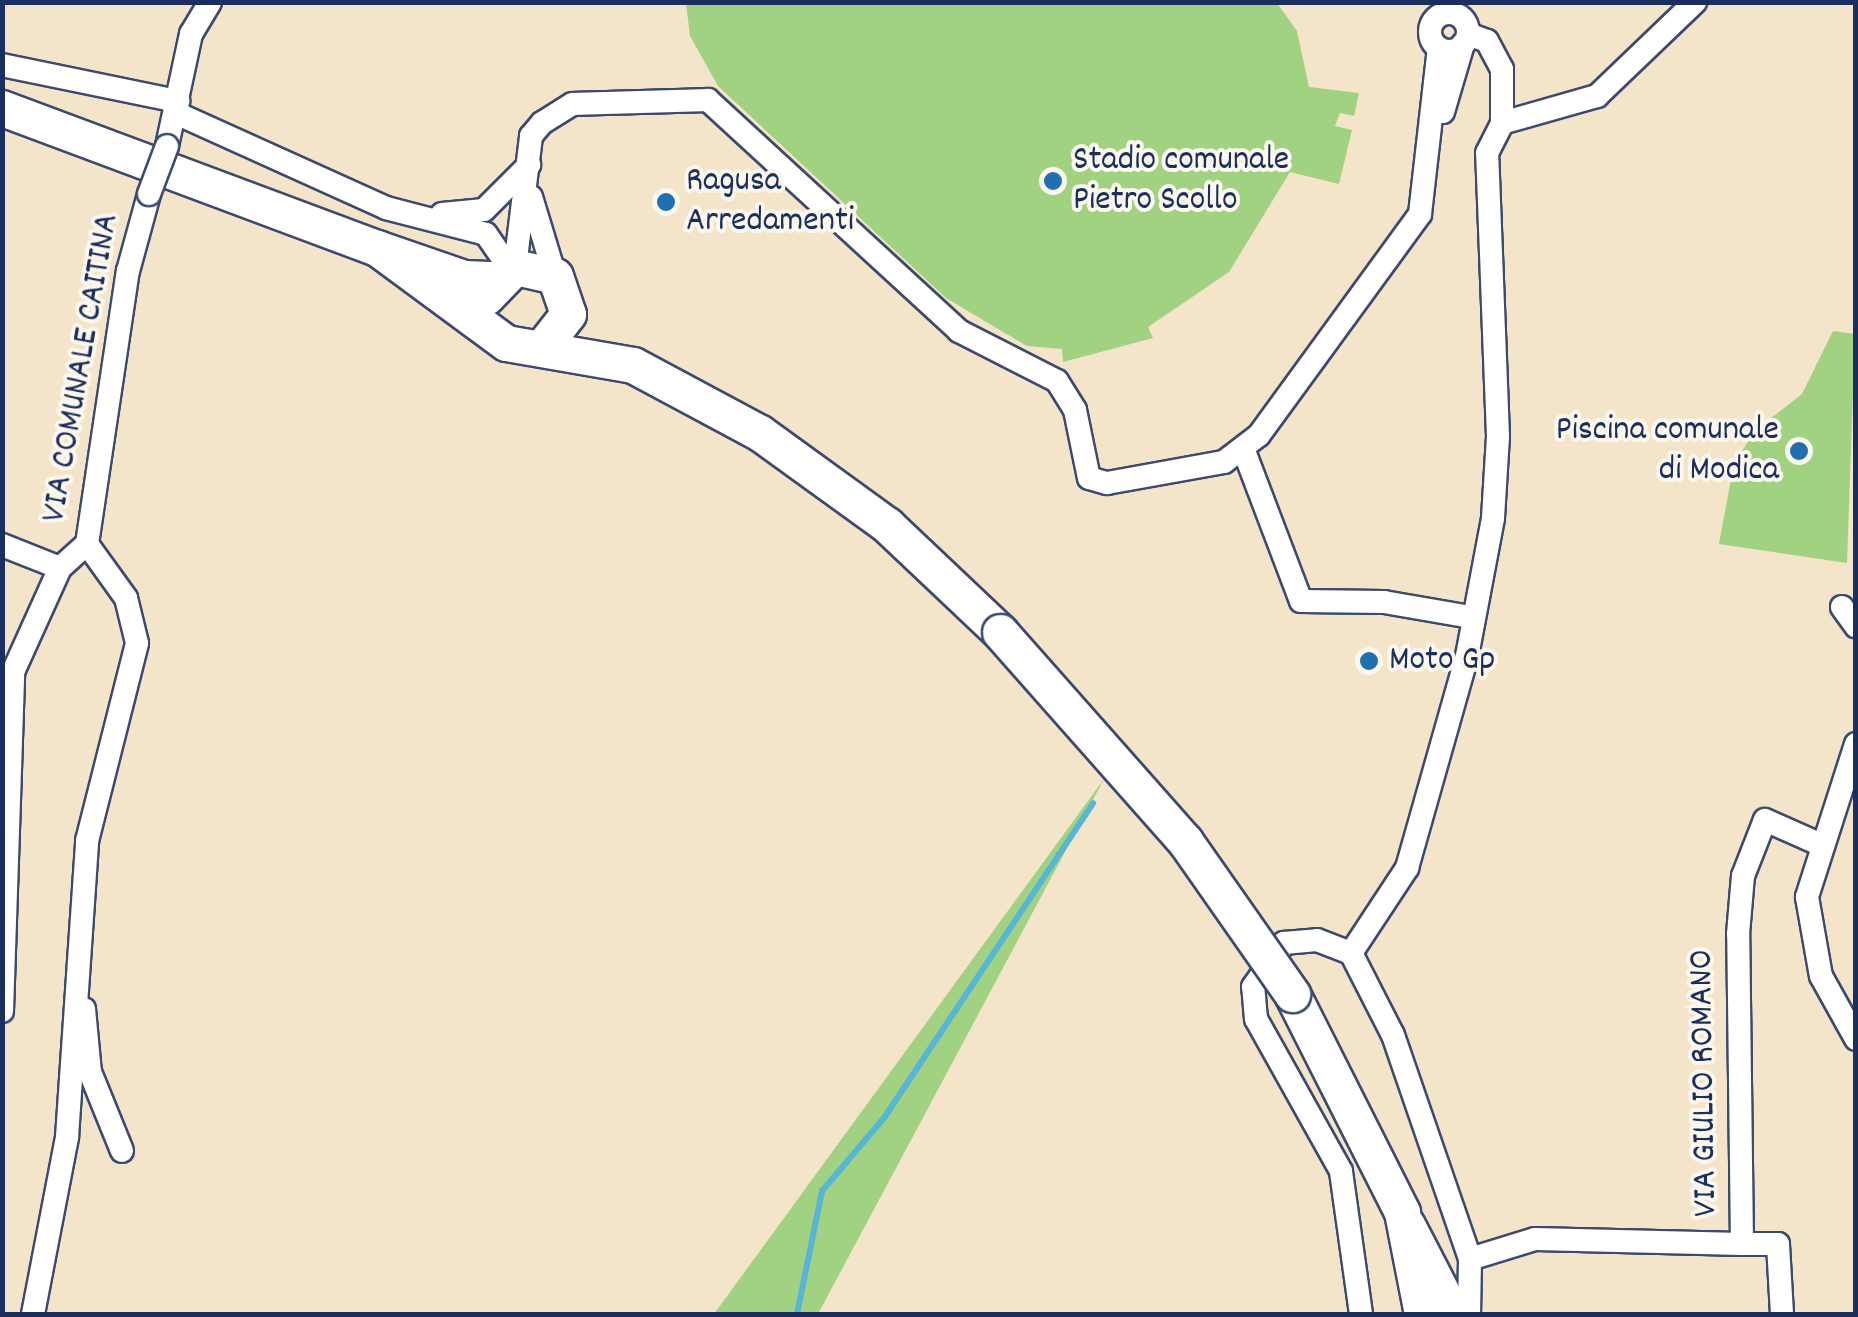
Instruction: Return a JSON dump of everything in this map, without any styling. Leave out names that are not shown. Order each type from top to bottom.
[{"type":"main road","points":[[2,108],[464,278],[507,271],[562,288],[633,365],[829,480],[1000,632],[1185,841],[1292,994],[1455,1314]]},
{"type":"main road","points":[[376,248],[518,348],[544,345],[633,365]]},
{"type":"main road","points":[[495,335],[485,300],[507,271]]},
{"type":"main road","points":[[544,345],[564,327],[562,288]]},
{"type":"main road","points":[[1402,1212],[1422,1314]]},
{"type":"street","points":[[177,107],[190,34],[210,2]]},
{"type":"street","points":[[1433,133],[1478,2]]},
{"type":"street","points":[[1502,123],[1598,96],[1695,2]]},
{"type":"street","points":[[507,271],[528,172],[531,136],[573,104],[708,100],[960,331],[1057,380],[1075,410],[1089,478],[1107,482],[1244,451],[1420,214],[1433,133],[1439,48],[1430,29],[1447,8],[1466,35],[1486,41],[1502,69],[1502,123],[1484,188],[1497,452],[1471,618],[1407,868],[1351,953]]},
{"type":"street","points":[[1439,48],[1466,35]]},
{"type":"street","points":[[2,65],[177,107],[263,160],[400,212],[486,234],[507,271]]},
{"type":"street","name":"VIA COMUNALE CAITINA","points":[[2,1011],[14,672],[60,568],[86,544],[128,271],[177,107]]},
{"type":"street","points":[[400,212],[484,210],[528,172]]},
{"type":"street","points":[[528,172],[562,288]]},
{"type":"street","points":[[1244,451],[1301,601],[1471,618]]},
{"type":"street","points":[[33,1314],[67,1137],[74,988],[87,842],[138,643],[126,598],[86,544]]},
{"type":"street","points":[[2,545],[60,568]]},
{"type":"street","points":[[1856,744],[1846,795],[1817,843],[1807,897],[1812,938],[1856,1039]]},
{"type":"street","name":"VIA GIULIO ROMANO","points":[[1782,1314],[1778,1244],[1742,1244],[1733,1002],[1743,876],[1772,816],[1817,843]]},
{"type":"street","points":[[1361,1314],[1341,1172],[1256,1019],[1253,987],[1284,942],[1317,940],[1351,953],[1393,1035],[1470,1260],[1469,1314]]},
{"type":"street","points":[[74,988],[90,1072],[122,1151]]},
{"type":"street","points":[[1470,1260],[1535,1238],[1742,1244]]},
{"type":"green space","name":"Stadio comunale Pietro Scollo","points":[[686,3],[1277,3],[1297,31],[1309,87],[1359,93],[1354,116],[1340,113],[1335,126],[1352,130],[1339,184],[1290,172],[1229,272],[1148,327],[1153,338],[1063,362],[1062,349],[1027,346],[946,298],[718,86],[690,36]]},
{"type":"green space","name":"Piscina comunale di Modica","points":[[1833,331],[1855,334],[1847,563],[1719,544],[1734,463],[1756,430],[1802,394]]},
{"type":"green space","points":[[1104,779],[818,1314],[714,1314]]},
{"type":"waterway","points":[[797,1314],[822,1191],[884,1118],[1093,803]]},
{"type":"place","name":"Stadio comunale Pietro Scollo","points":[[1053,181]]},
{"type":"place","name":"Ragusa Arredamenti","points":[[666,202]]},
{"type":"place","name":"Piscina comunale di Modica","points":[[1799,451]]},
{"type":"place","name":"Moto Gp","points":[[1369,661]]}]
